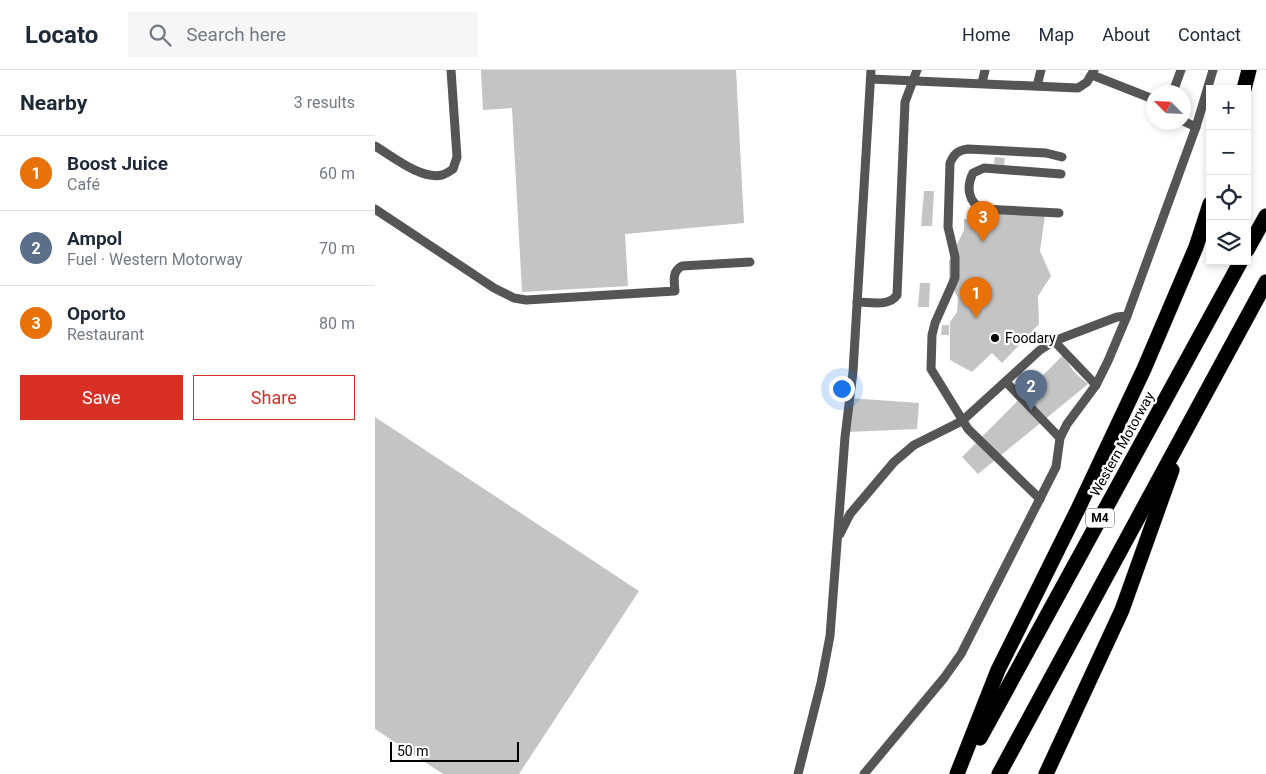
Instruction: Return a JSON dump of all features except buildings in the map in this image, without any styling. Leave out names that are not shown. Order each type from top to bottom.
[{"type":"highway","points":[[1245,85],[1249,70]]},
{"type":"highway","points":[[958,774],[998,670],[1078,509],[1144,369],[1196,247],[1206,216]]},
{"type":"highway","points":[[1251,243],[1266,216]]},
{"type":"highway","name":"Western Motorway","points":[[958,774],[1239,265]]},
{"type":"highway","name":"M4","points":[[999,774],[1266,282]]},
{"type":"highway","points":[[1046,774],[1122,610],[1189,424]]},
{"type":"lane","points":[[375,146],[409,167],[428,175],[443,175],[453,169],[457,157],[451,70]]},
{"type":"lane","points":[[857,302],[888,303],[894,300],[897,295],[905,102],[917,70]]},
{"type":"lane","points":[[982,84],[985,70]]},
{"type":"lane","points":[[1037,86],[1041,70]]},
{"type":"lane","points":[[1176,85],[1181,70]]},
{"type":"lane","points":[[864,774],[938,685],[961,654],[1056,467],[1060,438],[1067,424],[1096,385],[1127,316],[1196,127],[1213,70]]},
{"type":"lane","points":[[798,774],[821,683],[830,636],[857,302],[871,74],[912,80],[1077,88],[1087,82],[1093,72],[1146,96]]},
{"type":"lane","points":[[1191,125],[1196,127]]},
{"type":"lane","points":[[1039,499],[968,430],[934,375],[930,361],[935,323],[955,278],[955,257],[948,227],[952,160],[957,152],[968,149],[1046,153],[1062,157]]},
{"type":"lane","points":[[1059,213],[983,209],[977,207],[969,194],[971,176],[973,173],[984,168],[1061,174]]},
{"type":"lane","points":[[375,209],[495,288],[509,296],[526,300],[675,291],[674,275],[677,268],[682,266],[750,262]]},
{"type":"lane","points":[[838,538],[850,514],[894,462],[914,446],[962,421],[1040,350],[1054,340],[1117,317],[1127,316]]},
{"type":"lane","points":[[1054,340],[1096,385]]},
{"type":"lane","points":[[1007,382],[1060,438]]},
{"type":"place","name":"Oporto","points":[[983,242]]},
{"type":"place","name":"Boost Juice","points":[[976,318]]},
{"type":"place","name":"Foodary","points":[[995,338]]},
{"type":"place","name":"Ampol","points":[[1031,411]]}]
